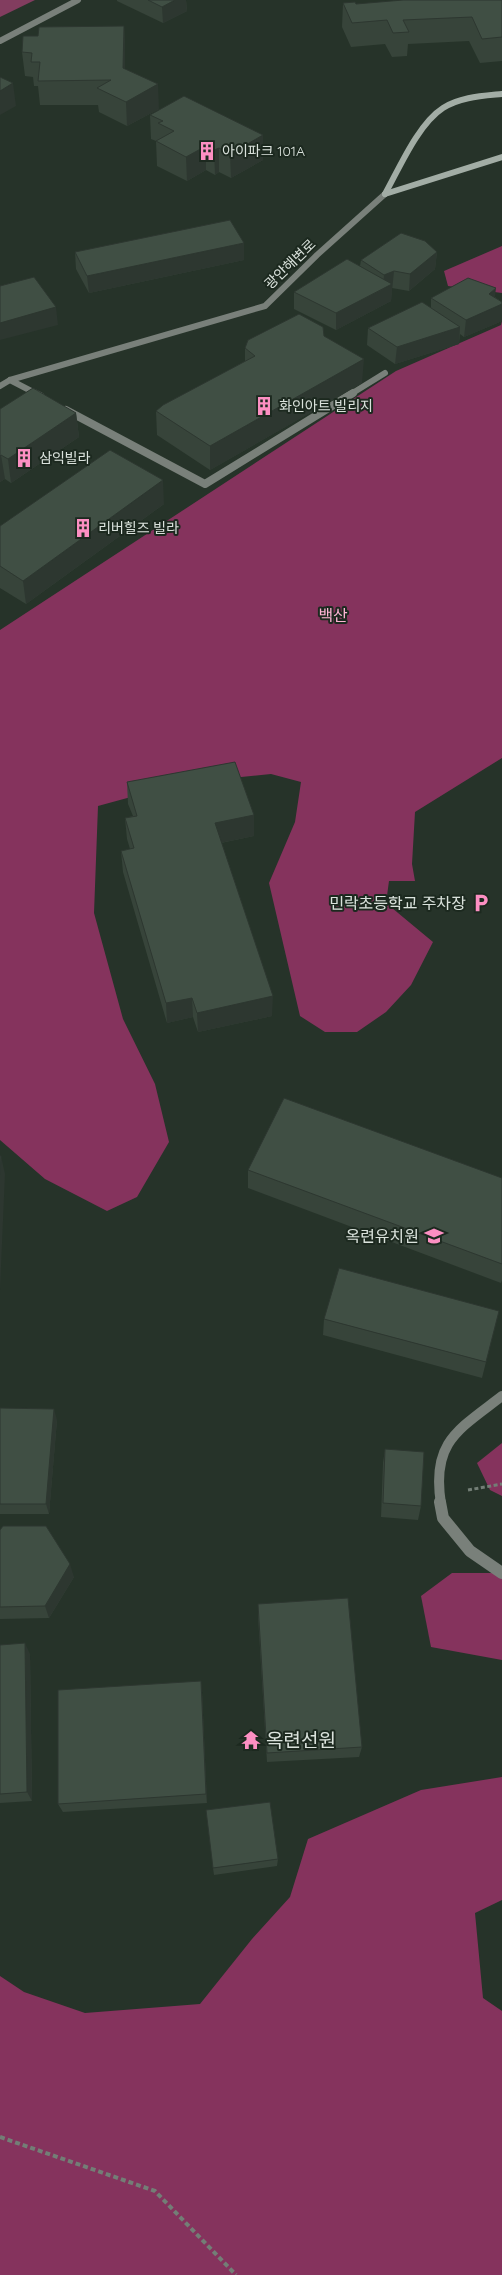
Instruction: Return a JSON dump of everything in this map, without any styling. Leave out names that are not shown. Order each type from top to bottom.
[{"type":"main road","name":"광안해변로","points":[[386,194],[425,127],[442,108],[458,102],[502,94]]},
{"type":"main road","points":[[386,194],[502,157]]},
{"type":"street","points":[[0,41],[78,0]]},
{"type":"street","name":"광안해변로","points":[[0,386],[10,380],[265,306],[316,255],[386,194]]},
{"type":"street","points":[[61,407],[206,484],[385,373]]},
{"type":"street","points":[[10,380],[44,398]]},
{"type":"street","points":[[502,1396],[455,1433],[440,1459],[437,1481],[443,1518],[470,1550],[502,1573]]},
{"type":"path","points":[[0,2137],[155,2191],[236,2275]]},
{"type":"shaded area","points":[[0,0],[35,0],[0,17]]},
{"type":"green space","points":[[502,246],[502,293],[448,286],[444,271]]},
{"type":"green space","name":"백산","points":[[502,321],[502,758],[415,812],[412,864],[415,881],[389,881],[386,903],[433,942],[411,985],[386,1012],[357,1032],[325,1032],[300,1016],[269,883],[295,822],[301,782],[271,774],[182,783],[98,806],[94,913],[123,1019],[155,1084],[169,1142],[137,1197],[107,1211],[45,1179],[0,1140],[0,630],[396,371],[501,325]]},
{"type":"green space","points":[[502,1443],[502,1496],[490,1490],[477,1463]]},
{"type":"green space","points":[[452,1573],[502,1573],[502,1660],[431,1647],[421,1596]]},
{"type":"green space","points":[[502,1777],[502,1900],[475,1913],[483,1998],[502,2011],[502,2275],[0,2275],[0,1976],[24,1992],[85,2013],[200,2004],[252,1939],[290,1897],[308,1839],[421,1790]]},
{"type":"building","points":[[148,0],[175,0],[162,7]]},
{"type":"building","points":[[403,0],[502,0],[502,37],[482,39],[472,17],[403,20],[409,32],[393,33],[387,20],[352,23],[343,3],[355,2],[356,4]]},
{"type":"building","points":[[124,26],[123,68],[158,84],[126,102],[97,88],[111,80],[38,81],[40,62],[31,62],[32,53],[22,52],[23,36],[38,36],[39,27]]},
{"type":"building","points":[[0,77],[13,83],[0,91]]},
{"type":"building","points":[[184,96],[263,135],[230,154],[219,148],[214,150],[206,146],[186,157],[156,141],[174,131],[158,123],[163,121],[150,115]]},
{"type":"building","points":[[230,220],[244,243],[87,276],[75,252]]},
{"type":"building","points":[[401,233],[425,241],[437,252],[410,274],[394,271],[384,275],[361,260]]},
{"type":"building","points":[[347,259],[392,284],[336,313],[294,292]]},
{"type":"building","points":[[34,277],[56,307],[0,323],[0,286]]},
{"type":"building","points":[[468,278],[496,288],[489,294],[502,302],[502,304],[466,320],[431,298]]},
{"type":"building","points":[[422,302],[460,327],[397,347],[368,328]]},
{"type":"building","points":[[299,314],[323,327],[324,336],[364,359],[210,446],[156,411],[163,405],[255,356],[245,348],[248,340]]},
{"type":"building","points":[[33,388],[76,413],[8,459],[0,456],[0,409]]},
{"type":"building","points":[[110,450],[163,480],[23,581],[0,566],[0,526]]},
{"type":"building","points":[[235,762],[254,815],[215,823],[273,996],[197,1013],[192,998],[166,1003],[121,851],[134,848],[125,818],[137,816],[127,782]]},
{"type":"building","points":[[284,1098],[502,1178],[502,1264],[248,1170]]},
{"type":"building","points":[[339,1268],[499,1311],[486,1362],[324,1319]]},
{"type":"building","points":[[0,1408],[54,1409],[46,1504],[0,1504]]},
{"type":"building","points":[[385,1449],[424,1452],[421,1506],[383,1503]]},
{"type":"building","points":[[3,1526],[46,1526],[70,1564],[45,1606],[0,1607],[0,1530]]},
{"type":"building","points":[[348,1598],[362,1747],[267,1753],[258,1604]]},
{"type":"building","points":[[25,1643],[27,1792],[0,1794],[0,1645]]},
{"type":"building","points":[[201,1681],[206,1794],[58,1804],[58,1690]]},
{"type":"building","points":[[270,1802],[278,1859],[213,1868],[206,1810]]},
{"type":"place","name":"아이파크 101A","points":[[207,151]]},
{"type":"place","name":"화인아트 빌리지","points":[[264,406]]},
{"type":"place","name":"삼익빌라","points":[[24,458]]},
{"type":"place","name":"리버힐즈 빌라","points":[[83,528]]},
{"type":"place","name":"민락초등학교 주차장","points":[[481,903]]},
{"type":"place","name":"옥련유치원","points":[[434,1236]]},
{"type":"place","name":"옥련선원","points":[[251,1740]]}]
